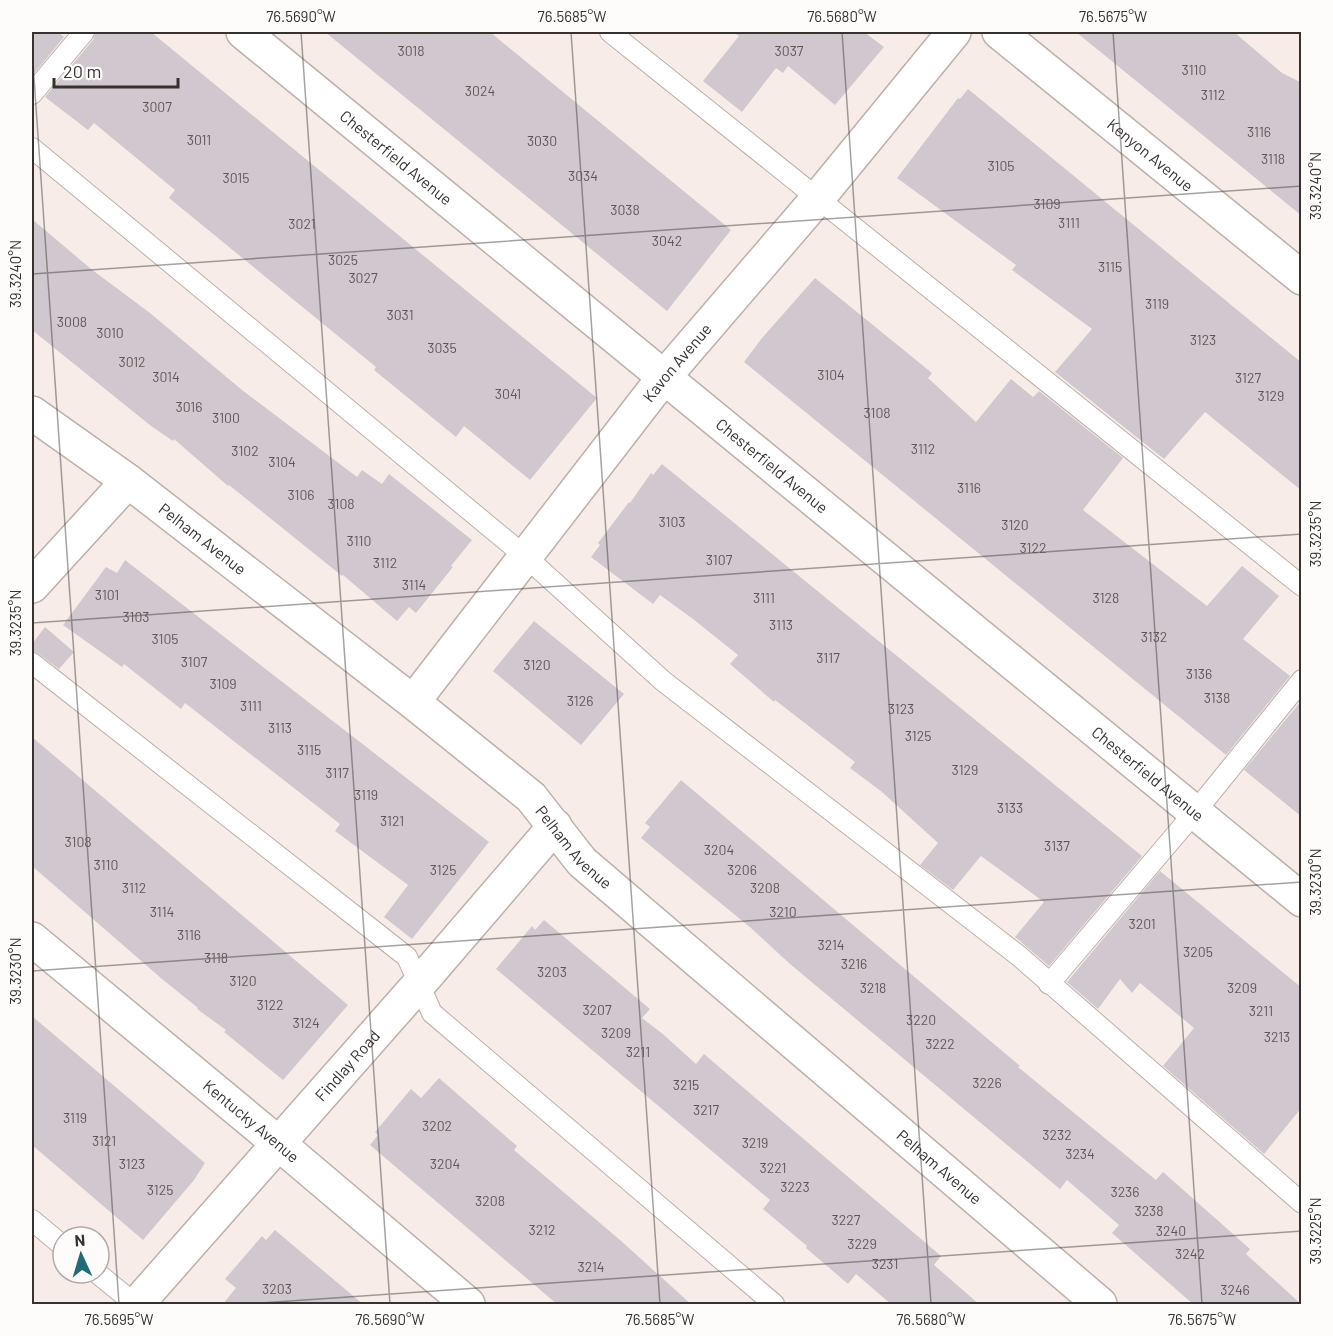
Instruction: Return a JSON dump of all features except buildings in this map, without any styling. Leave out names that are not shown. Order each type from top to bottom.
[{"type":"street","name":"Chesterfield Avenue","points":[[243,32],[1302,900]]},
{"type":"street","name":"Kavon Avenue","points":[[413,702],[664,377],[819,198],[954,32]]},
{"type":"street","name":"Kenyon Avenue","points":[[999,32],[1302,278]]},
{"type":"street","name":"Pelham Avenue","points":[[32,413],[128,481],[413,702],[531,797],[582,862],[1100,1305]]},
{"type":"street","points":[[32,586],[128,481]]},
{"type":"street","name":"Findlay Road","points":[[136,1305],[555,826]]},
{"type":"street","name":"Kentucky Avenue","points":[[32,939],[278,1143],[468,1305]]},
{"type":"lane","points":[[32,94],[84,32]]},
{"type":"lane","points":[[610,32],[1302,586]]},
{"type":"lane","points":[[32,148],[526,558],[663,681],[1019,956],[1302,1203]]},
{"type":"lane","points":[[32,663],[407,957],[432,1013],[774,1305]]},
{"type":"lane","points":[[1049,984],[1195,812],[1302,680]]},
{"type":"lane","points":[[32,1220],[51,1236]]},
{"type":"lane","points":[[111,1284],[136,1305]]}]
